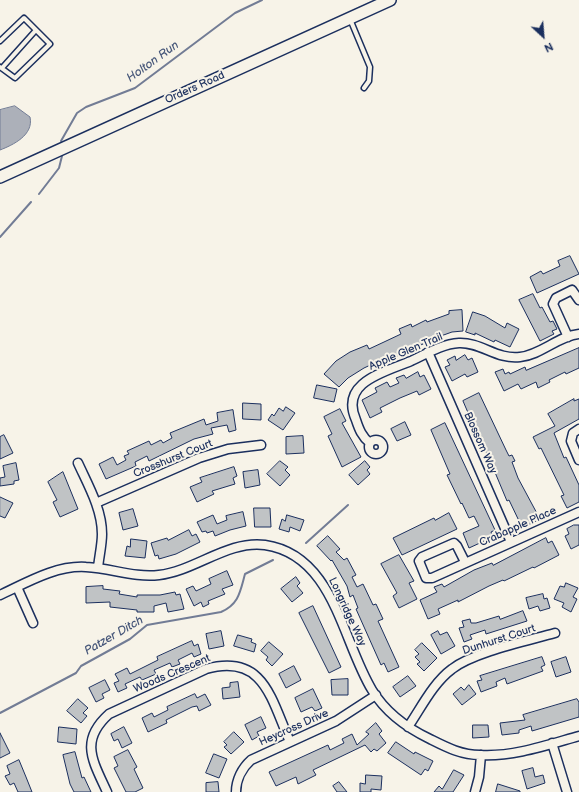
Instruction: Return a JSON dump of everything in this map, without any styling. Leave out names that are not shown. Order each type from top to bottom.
[{"type":"street","name":"Orders Road","points":[[0,177],[390,0]]},
{"type":"street","points":[[568,337],[554,304],[556,298],[572,290],[579,300]]},
{"type":"street","name":"Apple Glen Trail","points":[[370,443],[365,439],[354,416],[352,404],[356,391],[363,382],[447,345],[460,343],[474,345],[500,356],[522,357],[568,337],[579,334]]},
{"type":"street","name":"Blossom Way","points":[[428,353],[511,542]]},
{"type":"street","points":[[579,429],[573,433],[571,441],[579,460]]},
{"type":"street","name":"Crosshurst Court","points":[[96,503],[200,458],[228,449],[261,445]]},
{"type":"street","points":[[78,463],[96,503],[102,534],[98,568]]},
{"type":"street","name":"Crabapple Place","points":[[465,562],[454,543],[422,557],[419,561],[426,578],[432,578],[579,512]]},
{"type":"street","name":"Longridge Way","points":[[0,595],[60,570],[84,566],[134,575],[157,576],[187,569],[226,551],[245,545],[265,545],[285,550],[302,559],[320,578],[376,695],[390,713],[408,727],[456,752],[481,756],[523,751],[579,736]]},
{"type":"street","points":[[17,587],[33,623]]},
{"type":"street","name":"Dunhurst Court","points":[[408,727],[436,685],[452,668],[473,658],[555,633]]},
{"type":"street","name":"Woods Crescent","points":[[107,792],[91,754],[92,736],[102,720],[109,714],[206,669],[229,664],[241,666],[260,680],[267,689],[290,742]]},
{"type":"street","name":"Heycross Drive","points":[[236,792],[238,778],[246,765],[259,756],[336,721],[376,695]]},
{"type":"street","points":[[552,743],[567,792]]},
{"type":"street","points":[[475,792],[479,777],[481,756]]},
{"type":"lane","points":[[0,41],[24,18],[36,30],[50,44],[15,78],[1,67],[36,30]]},
{"type":"lane","points":[[349,18],[370,67],[369,81],[364,88]]},
{"type":"shaded area","points":[[15,106],[30,117],[29,129],[26,134],[16,142],[0,150],[0,110]]},
{"type":"building","points":[[570,256],[579,274],[537,293],[530,277],[541,271],[543,274],[560,266],[558,261]]},
{"type":"building","points":[[533,294],[540,308],[542,307],[550,322],[553,321],[557,329],[552,331],[554,334],[540,341],[519,300]]},
{"type":"building","points":[[462,310],[463,331],[452,332],[438,337],[380,364],[379,361],[348,378],[339,387],[324,374],[336,361],[350,352],[367,345],[369,349],[384,342],[401,334],[399,329],[411,324],[412,327],[426,320],[427,322],[449,314],[449,311]]},
{"type":"building","points":[[473,312],[485,316],[505,328],[507,323],[519,329],[510,347],[495,340],[494,342],[475,333],[475,335],[466,332]]},
{"type":"building","points":[[579,348],[579,368],[566,374],[565,372],[549,380],[550,382],[538,388],[536,382],[521,389],[518,384],[504,391],[495,372],[503,369],[505,374],[509,372],[510,374],[525,367],[526,370]]},
{"type":"building","points":[[465,355],[468,360],[472,358],[478,372],[467,377],[465,374],[452,381],[445,367],[450,365],[447,360],[455,356],[456,360]]},
{"type":"building","points":[[418,372],[420,377],[424,375],[431,389],[419,395],[417,391],[400,398],[380,408],[382,412],[370,418],[362,400],[377,392],[375,388],[387,382],[390,387],[399,383],[396,378],[404,375],[406,378]]},
{"type":"building","points":[[317,385],[337,389],[334,402],[314,398]]},
{"type":"building","points":[[479,393],[509,456],[512,455],[515,461],[512,462],[518,478],[540,519],[526,526],[524,521],[520,523],[509,500],[507,501],[463,401]]},
{"type":"building","points":[[574,399],[574,401],[579,399],[579,419],[554,433],[564,458],[566,457],[579,485],[579,502],[567,508],[561,496],[564,495],[541,448],[539,449],[533,437],[555,426],[548,414]]},
{"type":"building","points":[[243,403],[261,404],[261,420],[243,419]]},
{"type":"building","points":[[286,407],[295,413],[283,430],[268,420],[272,414],[274,416],[279,408],[283,411]]},
{"type":"building","points":[[340,409],[346,421],[342,423],[361,457],[342,467],[328,436],[332,434],[324,417]]},
{"type":"building","points":[[233,410],[236,430],[229,432],[227,425],[211,428],[213,434],[194,439],[149,461],[147,456],[135,462],[136,466],[106,479],[99,464],[113,457],[117,465],[126,460],[124,456],[129,454],[127,451],[149,441],[151,445],[161,440],[163,443],[172,438],[170,433],[204,419],[206,425],[218,421],[217,413]]},
{"type":"building","points":[[405,422],[411,435],[397,441],[391,429]]},
{"type":"building","points":[[445,423],[495,530],[491,532],[493,537],[469,548],[463,533],[479,526],[474,516],[469,518],[462,503],[461,504],[447,475],[450,474],[431,430]]},
{"type":"building","points":[[4,435],[13,453],[0,459],[0,437]]},
{"type":"building","points":[[303,436],[304,453],[286,454],[286,437]]},
{"type":"building","points":[[280,461],[288,467],[285,470],[290,475],[280,486],[267,474]]},
{"type":"building","points":[[365,461],[370,467],[367,470],[370,474],[358,485],[349,475]]},
{"type":"building","points":[[16,463],[19,480],[14,481],[14,484],[0,486],[0,478],[5,477],[3,466]]},
{"type":"building","points":[[234,467],[237,476],[233,478],[235,484],[212,491],[214,494],[197,502],[190,487],[202,482],[200,478]]},
{"type":"building","points":[[258,470],[260,485],[245,488],[243,472]]},
{"type":"building","points":[[63,472],[78,509],[60,517],[53,502],[57,500],[48,482]]},
{"type":"building","points":[[0,497],[13,503],[5,518],[0,516]]},
{"type":"building","points":[[254,508],[270,508],[271,527],[255,527]]},
{"type":"building","points":[[133,509],[138,526],[123,530],[119,513]]},
{"type":"building","points":[[243,512],[246,526],[215,536],[213,531],[207,533],[206,531],[202,532],[197,522],[213,515],[217,524],[227,520],[226,516]]},
{"type":"building","points":[[449,513],[457,529],[402,555],[393,538],[434,518],[435,520]]},
{"type":"building","points":[[287,515],[304,520],[300,531],[290,527],[289,532],[279,529],[282,519],[285,521]]},
{"type":"building","points":[[574,525],[579,525],[579,545],[571,549],[565,536],[569,534],[567,529]]},
{"type":"building","points":[[189,530],[192,536],[196,534],[200,542],[176,554],[159,559],[158,555],[155,556],[151,543],[167,538],[168,540]]},
{"type":"building","points":[[328,536],[340,549],[336,552],[344,560],[347,558],[356,575],[352,577],[357,587],[363,584],[373,605],[376,604],[383,619],[378,621],[399,667],[388,672],[384,663],[381,665],[356,609],[358,608],[353,595],[350,597],[347,586],[332,560],[331,561],[317,546]]},
{"type":"building","points":[[546,538],[548,543],[552,541],[559,555],[534,568],[533,567],[504,581],[503,580],[489,586],[458,602],[458,600],[438,609],[440,614],[428,619],[420,600],[437,592],[434,587],[442,584],[444,587],[474,570],[492,563],[493,565]]},
{"type":"building","points":[[131,539],[147,541],[145,558],[125,556],[127,546],[130,547]]},
{"type":"building","points":[[399,555],[414,581],[409,583],[417,599],[399,608],[393,596],[397,593],[381,564]]},
{"type":"building","points":[[227,571],[233,585],[222,589],[225,594],[208,601],[209,604],[203,607],[201,602],[194,606],[186,589],[193,586],[196,591],[211,584],[209,579]]},
{"type":"building","points":[[296,577],[300,583],[297,586],[303,593],[292,602],[281,589]]},
{"type":"building","points":[[566,583],[578,588],[573,597],[577,599],[571,612],[562,607],[564,603],[554,599],[560,586],[564,587]]},
{"type":"building","points":[[103,586],[103,589],[120,591],[119,594],[137,597],[137,595],[160,595],[175,592],[176,595],[180,594],[184,609],[168,612],[166,603],[154,606],[154,612],[137,612],[137,610],[110,607],[110,602],[86,603],[86,587]]},
{"type":"building","points":[[543,594],[544,599],[547,598],[550,608],[540,611],[538,606],[529,609],[526,598]]},
{"type":"building","points":[[313,606],[341,667],[329,673],[299,613]]},
{"type":"building","points":[[523,611],[527,621],[486,634],[485,630],[470,635],[472,639],[464,642],[459,628],[464,627],[462,621],[470,619],[471,623],[476,623],[499,616],[500,619]]},
{"type":"building","points":[[221,631],[224,646],[209,649],[206,634]]},
{"type":"building","points":[[438,631],[440,635],[447,632],[455,646],[441,654],[431,635]]},
{"type":"building","points":[[238,635],[252,639],[251,642],[256,644],[254,652],[234,646]]},
{"type":"building","points":[[192,641],[194,646],[198,644],[201,654],[194,657],[192,653],[178,660],[180,664],[172,667],[170,663],[154,670],[156,674],[142,680],[140,677],[125,684],[127,688],[118,692],[114,683],[119,681],[115,674],[127,668],[130,674],[158,660],[157,657]]},
{"type":"building","points":[[269,642],[283,654],[272,666],[266,660],[268,657],[261,651]]},
{"type":"building","points":[[422,643],[437,658],[424,671],[417,664],[420,662],[415,657],[419,654],[415,650]]},
{"type":"building","points":[[542,657],[545,665],[541,667],[543,671],[507,684],[505,678],[496,682],[497,686],[481,692],[477,681],[482,680],[480,676]]},
{"type":"building","points":[[566,657],[571,672],[556,677],[551,662]]},
{"type":"building","points":[[294,666],[301,680],[286,688],[279,674]]},
{"type":"building","points":[[408,676],[416,686],[400,697],[393,687]]},
{"type":"building","points":[[348,679],[348,695],[332,695],[331,680]]},
{"type":"building","points":[[105,680],[110,690],[102,694],[104,698],[96,702],[89,688]]},
{"type":"building","points":[[238,682],[240,697],[223,699],[222,688],[230,687],[230,683]]},
{"type":"building","points":[[469,685],[476,694],[462,705],[453,694],[461,687],[464,690]]},
{"type":"building","points":[[313,689],[322,708],[315,711],[312,707],[301,712],[295,698]]},
{"type":"building","points":[[195,694],[197,698],[205,694],[211,705],[199,711],[197,706],[192,707],[166,720],[167,723],[148,732],[142,718],[152,713],[154,717],[168,710],[167,707]]},
{"type":"building","points":[[78,699],[88,708],[83,713],[87,716],[81,723],[67,711]]},
{"type":"building","points":[[577,699],[579,702],[579,717],[532,731],[531,726],[519,730],[519,733],[502,735],[500,723],[525,720],[523,715]]},
{"type":"building","points":[[261,717],[266,728],[257,732],[259,736],[252,740],[245,725]]},
{"type":"building","points":[[376,723],[382,731],[379,734],[386,743],[377,751],[374,749],[371,752],[365,745],[313,770],[316,775],[298,784],[296,777],[276,786],[269,772],[328,745],[330,750],[344,743],[342,739],[352,734],[357,745],[369,734],[366,732]]},
{"type":"building","points":[[473,725],[488,725],[489,737],[473,738]]},
{"type":"building","points":[[59,727],[77,729],[76,744],[58,742]]},
{"type":"building","points":[[124,727],[132,743],[122,748],[118,739],[114,741],[111,734]]},
{"type":"building","points":[[234,732],[244,742],[231,754],[224,747],[227,745],[224,742]]},
{"type":"building","points":[[0,733],[10,753],[0,758]]},
{"type":"building","points":[[396,742],[414,754],[415,752],[433,761],[428,771],[425,769],[421,775],[388,753]]},
{"type":"building","points":[[128,750],[137,767],[134,769],[143,788],[135,792],[126,792],[114,768],[118,766],[114,757]]},
{"type":"building","points":[[75,752],[82,778],[84,777],[91,792],[74,792],[70,784],[63,755]]},
{"type":"building","points":[[214,754],[227,759],[219,778],[206,773]]},
{"type":"building","points":[[19,760],[32,792],[18,792],[14,783],[10,785],[5,776],[10,774],[7,766]]},
{"type":"building","points":[[533,768],[535,777],[543,775],[545,783],[527,789],[522,771]]},
{"type":"building","points":[[454,770],[464,775],[453,792],[434,792],[439,786],[442,789]]},
{"type":"building","points":[[366,775],[382,776],[381,790],[371,789],[371,792],[360,792],[360,783],[365,784]]},
{"type":"building","points":[[218,782],[219,792],[206,792],[206,783]]},
{"type":"building","points":[[339,782],[347,792],[337,792],[333,786]]},
{"type":"building","points":[[498,784],[520,791],[520,792],[496,792]]},
{"type":"waterway","name":"Holton Run","points":[[61,141],[77,113],[86,107],[135,88],[235,13],[262,0]]},
{"type":"waterway","name":"Holton Run","points":[[39,194],[59,168],[62,156]]},
{"type":"waterway","name":"Holton Run","points":[[0,237],[31,202]]},
{"type":"waterway","name":"Patzer Ditch","points":[[306,543],[348,505]]},
{"type":"waterway","name":"Patzer Ditch","points":[[0,713],[76,673],[81,666],[130,639],[147,625],[221,612],[227,609],[238,597],[245,574],[273,560]]}]
